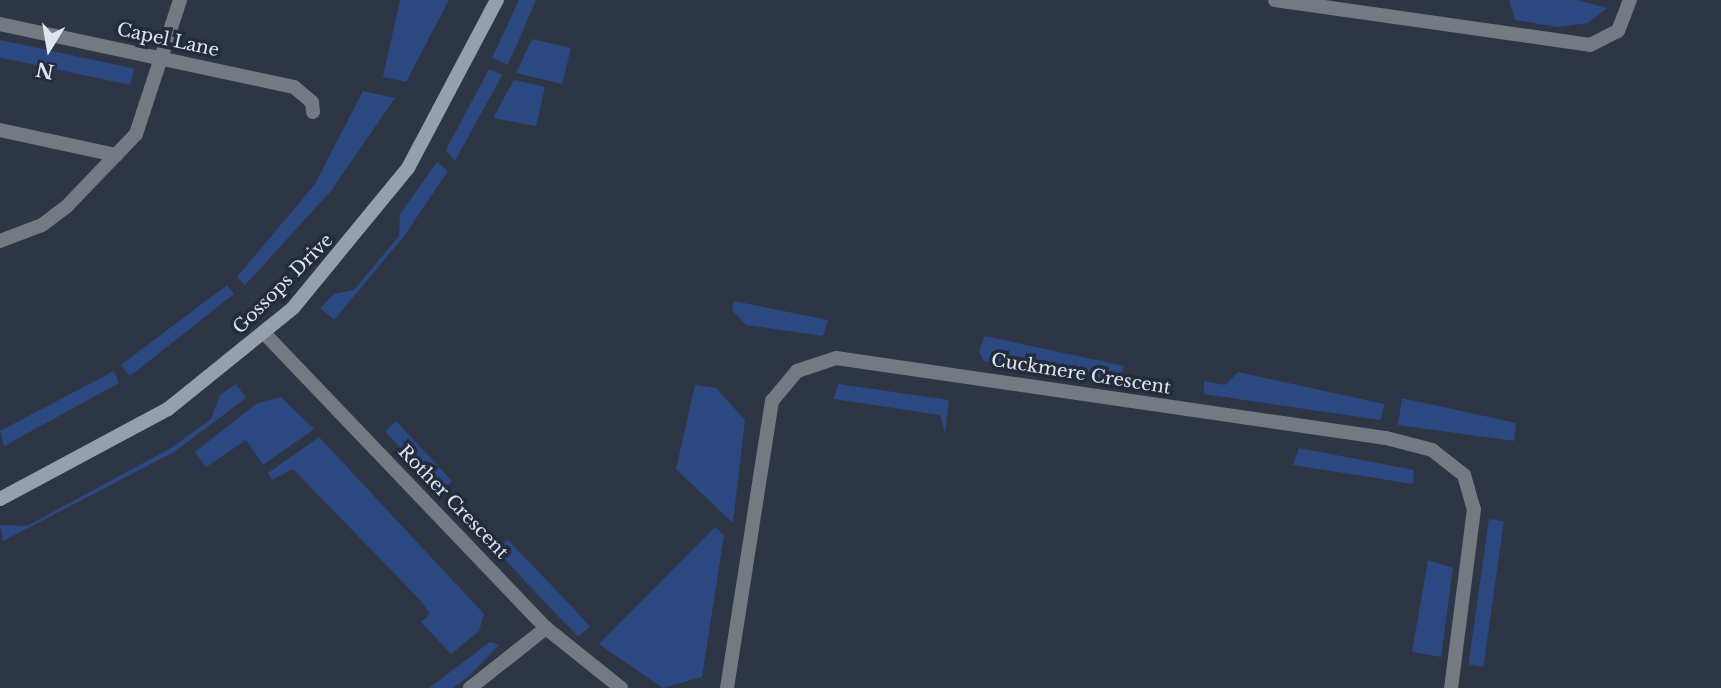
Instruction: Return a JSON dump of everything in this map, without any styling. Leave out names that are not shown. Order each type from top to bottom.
[{"type":"street","points":[[0,241],[42,225],[116,155],[143,123],[159,58],[180,0]]},
{"type":"street","name":"Gossops Drive","points":[[0,499],[168,409],[265,334],[322,279],[408,168],[497,0]]},
{"type":"street","points":[[1275,0],[1590,44],[1618,31],[1630,0]]},
{"type":"street","name":"Capel Lane","points":[[0,24],[295,87],[312,102],[313,112]]},
{"type":"street","points":[[0,130],[116,155]]},
{"type":"street","name":"Rother Crescent","points":[[265,334],[547,628],[621,688]]},
{"type":"street","name":"Cuckmere Crescent","points":[[727,688],[772,401],[797,371],[836,358],[1386,438],[1432,450],[1464,475],[1474,509],[1451,688]]},
{"type":"street","points":[[470,688],[547,628]]},
{"type":"shaded area","points":[[400,0],[449,0],[406,82],[383,77]]},
{"type":"shaded area","points":[[519,0],[536,0],[508,65],[492,58]]},
{"type":"shaded area","points":[[1509,0],[1577,0],[1607,8],[1588,23],[1559,27],[1515,20]]},
{"type":"shaded area","points":[[532,39],[571,48],[562,84],[516,73]]},
{"type":"shaded area","points":[[0,40],[134,68],[130,85],[0,57]]},
{"type":"shaded area","points":[[489,69],[502,75],[455,161],[446,150]]},
{"type":"shaded area","points":[[514,80],[545,87],[536,126],[493,118]]},
{"type":"shaded area","points":[[363,91],[395,98],[330,192],[245,285],[237,277],[315,184]]},
{"type":"shaded area","points":[[437,162],[448,171],[404,236],[334,320],[320,308],[334,294],[354,290],[399,236],[400,214]]},
{"type":"shaded area","points":[[227,285],[234,294],[130,376],[121,365]]},
{"type":"shaded area","points":[[734,301],[828,320],[823,336],[746,325],[732,310]]},
{"type":"shaded area","points":[[985,336],[1124,366],[1118,381],[984,361],[979,351]]},
{"type":"shaded area","points":[[114,371],[119,383],[4,446],[0,431]]},
{"type":"shaded area","points":[[1238,372],[1384,404],[1382,415],[1380,420],[1204,394],[1204,381],[1225,385]]},
{"type":"shaded area","points":[[236,384],[246,398],[174,452],[3,541],[0,525],[27,526],[171,448],[211,419],[220,395]]},
{"type":"shaded area","points":[[838,384],[949,400],[945,433],[940,415],[834,399]]},
{"type":"shaded area","points":[[695,385],[716,388],[745,420],[733,523],[676,469]]},
{"type":"shaded area","points":[[281,397],[314,429],[263,465],[246,440],[206,467],[195,452],[256,404]]},
{"type":"shaded area","points":[[1402,398],[1516,423],[1514,441],[1398,425]]},
{"type":"shaded area","points":[[396,421],[452,481],[441,491],[385,431]]},
{"type":"shaded area","points":[[319,437],[484,614],[479,631],[451,654],[421,622],[430,614],[421,601],[293,469],[272,480],[268,473]]},
{"type":"shaded area","points":[[1299,448],[1414,470],[1413,484],[1293,465]]},
{"type":"shaded area","points":[[1489,519],[1504,521],[1483,667],[1469,665]]},
{"type":"shaded area","points":[[715,527],[724,535],[702,677],[663,688],[599,644]]},
{"type":"shaded area","points":[[507,539],[590,627],[578,636],[554,612],[499,553]]},
{"type":"shaded area","points":[[1428,560],[1453,568],[1441,657],[1412,652]]},
{"type":"shaded area","points":[[490,642],[499,645],[469,676],[453,688],[429,688]]}]
